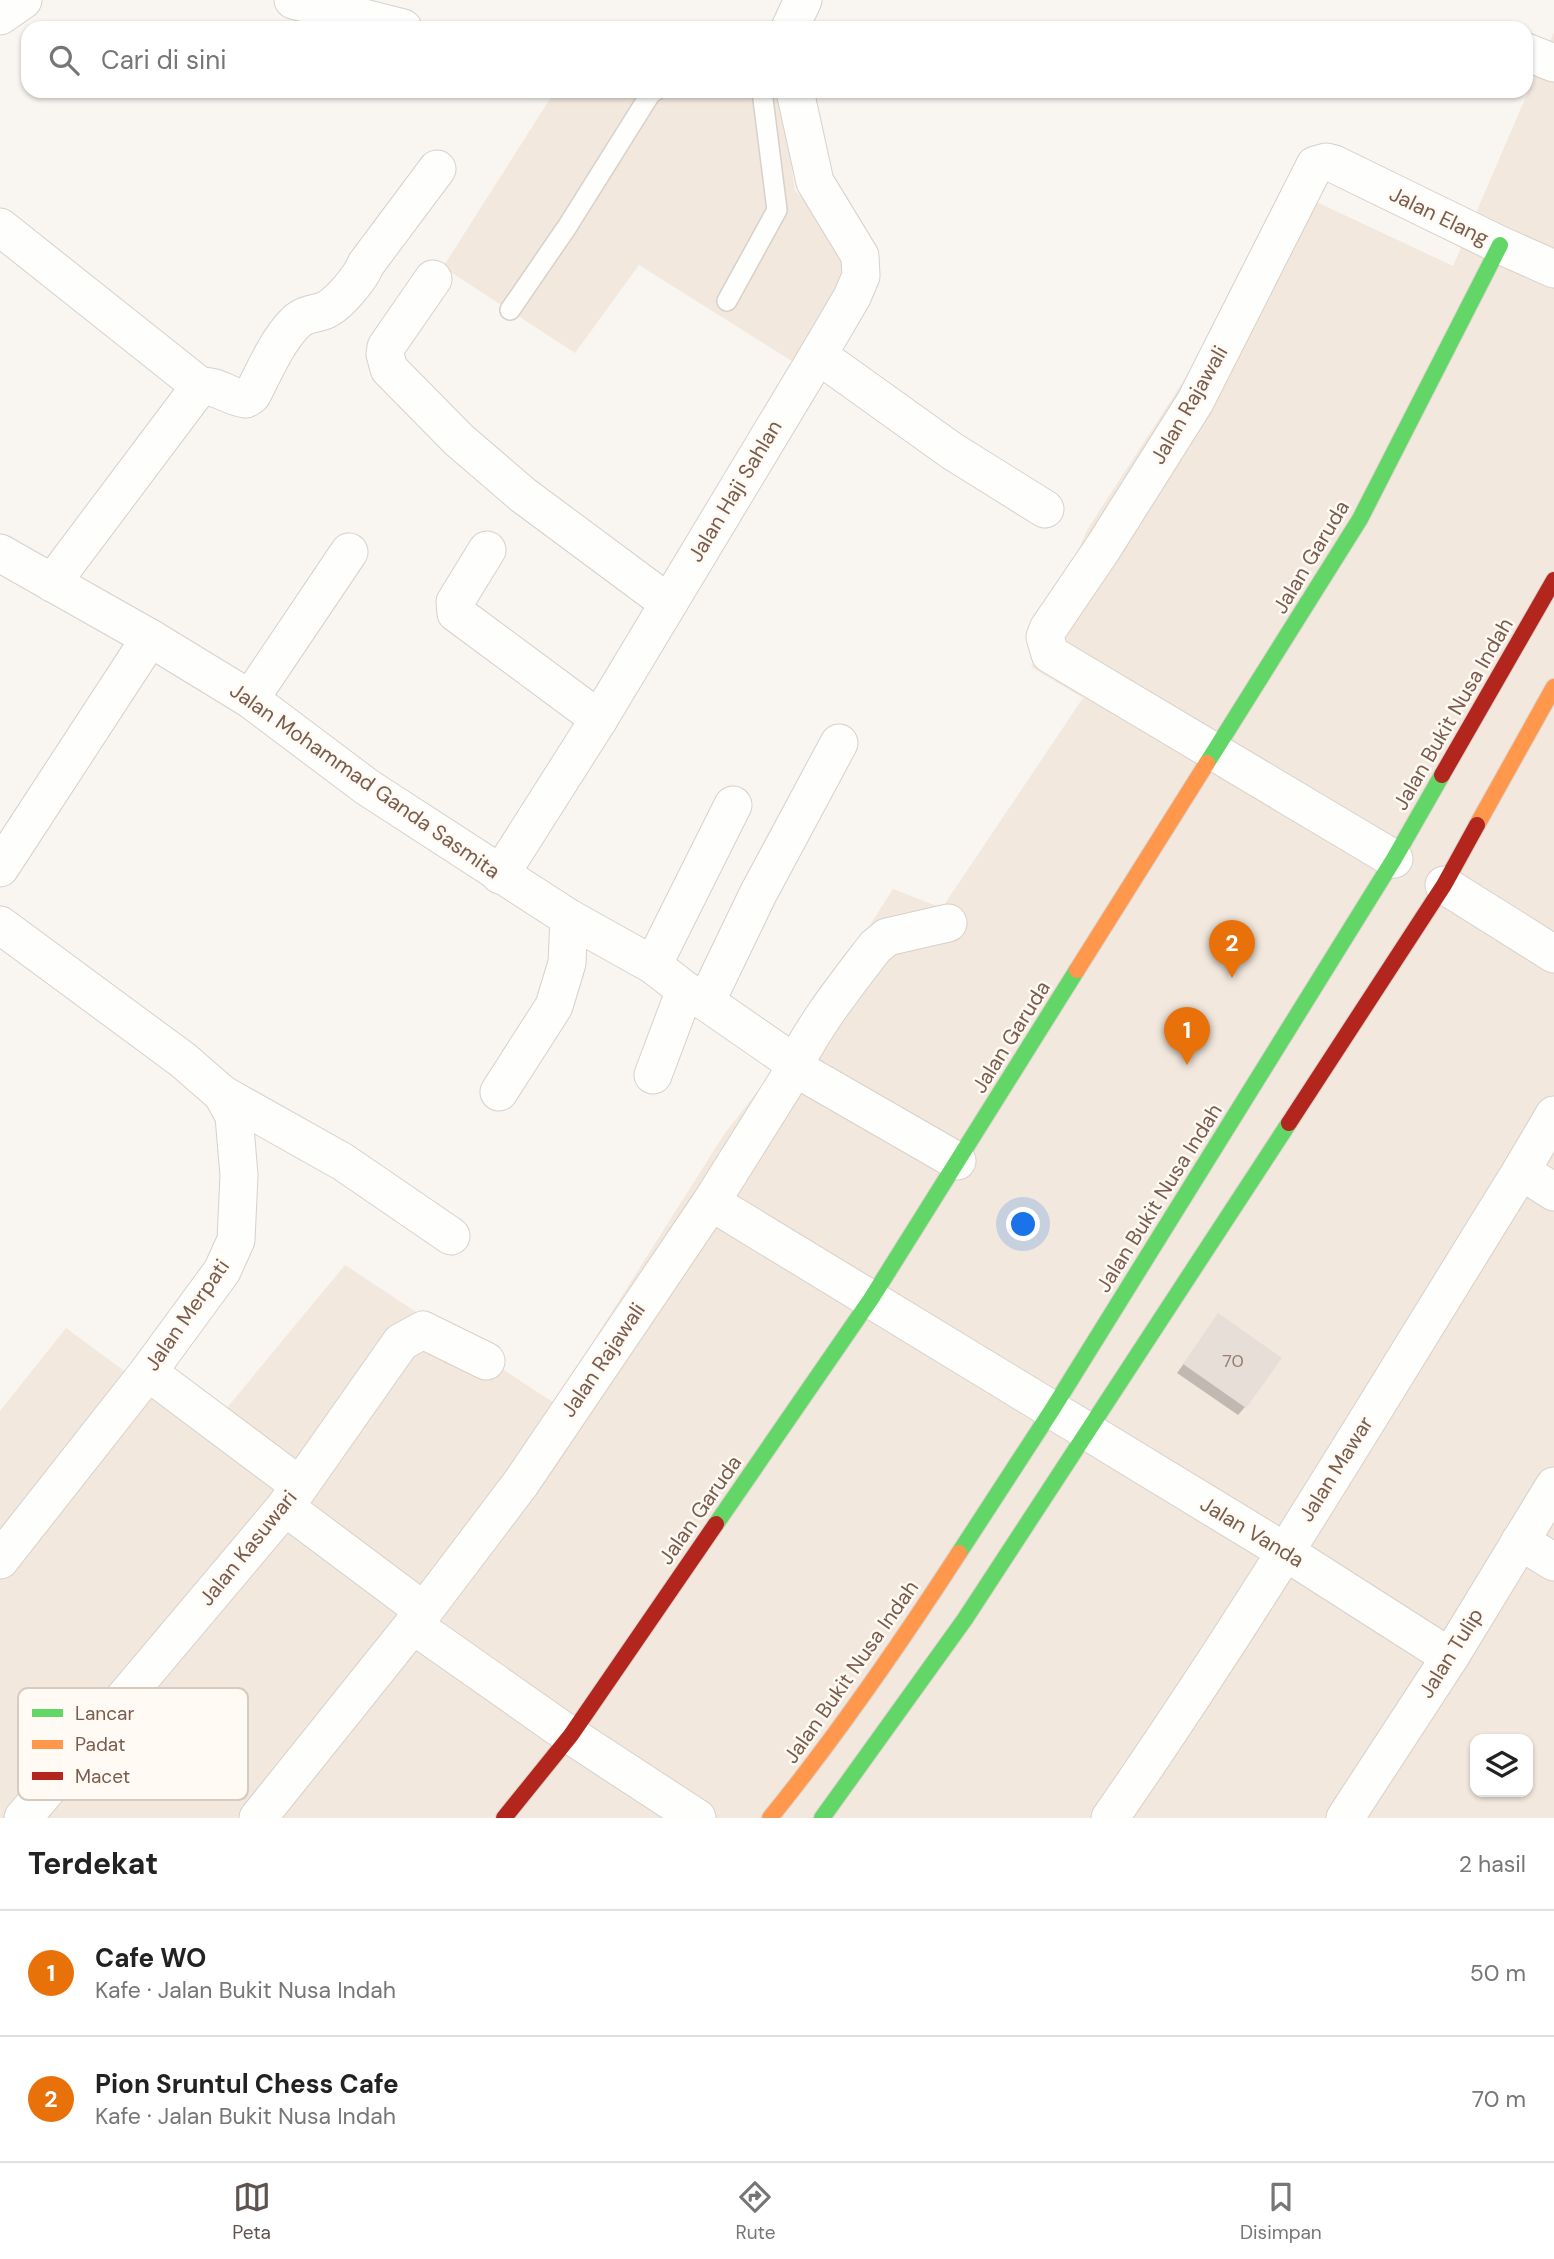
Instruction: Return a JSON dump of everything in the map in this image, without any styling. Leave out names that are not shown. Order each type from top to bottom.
[{"type":"street","points":[[0,16],[23,0]]},
{"type":"street","points":[[293,0],[375,21]]},
{"type":"street","points":[[793,21],[803,0]]},
{"type":"street","points":[[1533,54],[1554,63]]},
{"type":"street","name":"Jalan Haji Sahlan","points":[[500,875],[599,719],[818,355],[852,297],[861,276],[860,256],[815,182],[797,98]]},
{"type":"street","name":"Jalan Elang","points":[[1325,162],[1554,269]]},
{"type":"street","name":"Jalan Rajawali","points":[[1216,752],[1050,654],[1045,638],[1048,629],[1195,402],[1310,172],[1315,165],[1325,162]]},
{"type":"street","points":[[0,227],[200,386],[212,385],[236,398],[246,399],[252,395],[292,326],[310,313],[332,307],[358,282],[366,264],[437,169]]},
{"type":"street","name":"Jalan Garuda","points":[[504,1818],[571,1735],[871,1298],[1360,519],[1500,245]]},
{"type":"street","points":[[433,279],[386,347],[389,369],[459,440],[523,495],[667,602]]},
{"type":"street","points":[[818,355],[952,452],[1045,509]]},
{"type":"street","points":[[52,583],[200,386]]},
{"type":"street","points":[[488,550],[455,602],[456,613],[599,719]]},
{"type":"street","points":[[250,699],[349,552]]},
{"type":"street","name":"Jalan Mohammad Ganda Sasmita","points":[[0,553],[150,638],[250,699],[367,787],[569,918],[653,965],[784,1056],[792,1066],[957,1161]]},
{"type":"street","name":"Jalan Bukit Nusa Indah","points":[[770,1818],[799,1782],[929,1599],[1052,1410],[1394,859],[1554,580]]},
{"type":"street","points":[[0,868],[150,638]]},
{"type":"street","points":[[822,1818],[965,1619],[1444,885],[1554,687]]},
{"type":"street","points":[[653,1075],[696,996],[758,894],[839,743]]},
{"type":"street","points":[[1216,752],[1394,859]]},
{"type":"street","points":[[653,965],[733,805]]},
{"type":"street","points":[[1444,885],[1554,954]]},
{"type":"street","points":[[499,1091],[554,1006],[567,963],[569,918]]},
{"type":"street","name":"Jalan Rajawali","points":[[258,1818],[419,1618],[521,1483],[710,1202],[787,1081],[792,1066],[811,1033],[874,947],[887,937],[948,923]]},
{"type":"street","name":"Jalan Merpati","points":[[0,925],[183,1060],[222,1094],[234,1115],[239,1175],[236,1240],[222,1271],[148,1372],[0,1560]]},
{"type":"street","points":[[222,1094],[342,1163],[451,1236]]},
{"type":"street","name":"Jalan Mawar","points":[[1110,1818],[1173,1728],[1554,1115]]},
{"type":"street","points":[[1521,1171],[1554,1192]]},
{"type":"street","name":"Jalan Vanda","points":[[710,1202],[1284,1551],[1450,1657]]},
{"type":"street","name":"Jalan Kasuwari","points":[[132,1688],[292,1496],[401,1342],[423,1331],[486,1361]]},
{"type":"street","points":[[148,1372],[292,1496],[419,1618],[571,1735],[697,1818]]},
{"type":"street","name":"Jalan Tulip","points":[[1345,1818],[1450,1657],[1554,1486]]},
{"type":"street","points":[[1520,1541],[1554,1562]]},
{"type":"street","name":"Jalan Kasuwari","points":[[23,1818],[38,1800]]},
{"type":"lane","points":[[510,310],[567,227],[648,98]]},
{"type":"lane","points":[[727,300],[777,210],[763,98]]},
{"type":"shaded area","points":[[1554,32],[1554,1818],[0,1818],[0,1411],[66,1328],[207,1432],[345,1265],[554,1403],[725,1133],[791,1049],[893,889],[942,908],[1083,698],[1031,667],[1087,530],[1190,371],[1291,190],[1453,266],[1526,98],[1533,98],[1533,81]]},
{"type":"shaded area","points":[[551,98],[781,98],[795,191],[840,236],[845,285],[795,363],[639,265],[575,353],[443,267]]},
{"type":"building","points":[[1218,1313],[1282,1358],[1246,1408],[1183,1364]]},
{"type":"traffic: fast","points":[[1207,763],[1360,519],[1500,245]]},
{"type":"traffic: fast","points":[[959,1553],[1052,1410],[1394,859],[1442,775]]},
{"type":"traffic: fast","points":[[716,1524],[871,1299],[1077,970]]},
{"type":"traffic: fast","points":[[822,1818],[965,1619],[1289,1123]]},
{"type":"traffic: slow","points":[[1477,825],[1554,687]]},
{"type":"traffic: slow","points":[[1077,970],[1207,763]]},
{"type":"traffic: slow","points":[[770,1818],[868,1688],[959,1553]]},
{"type":"traffic: jam","points":[[1442,775],[1554,580]]},
{"type":"traffic: jam","points":[[1289,1123],[1444,885],[1477,825]]},
{"type":"traffic: jam","points":[[504,1818],[571,1735],[716,1524]]},
{"type":"place","name":"Pion Sruntul Chess Cafe","points":[[1232,978]]},
{"type":"place","name":"Cafe WO","points":[[1187,1065]]}]
